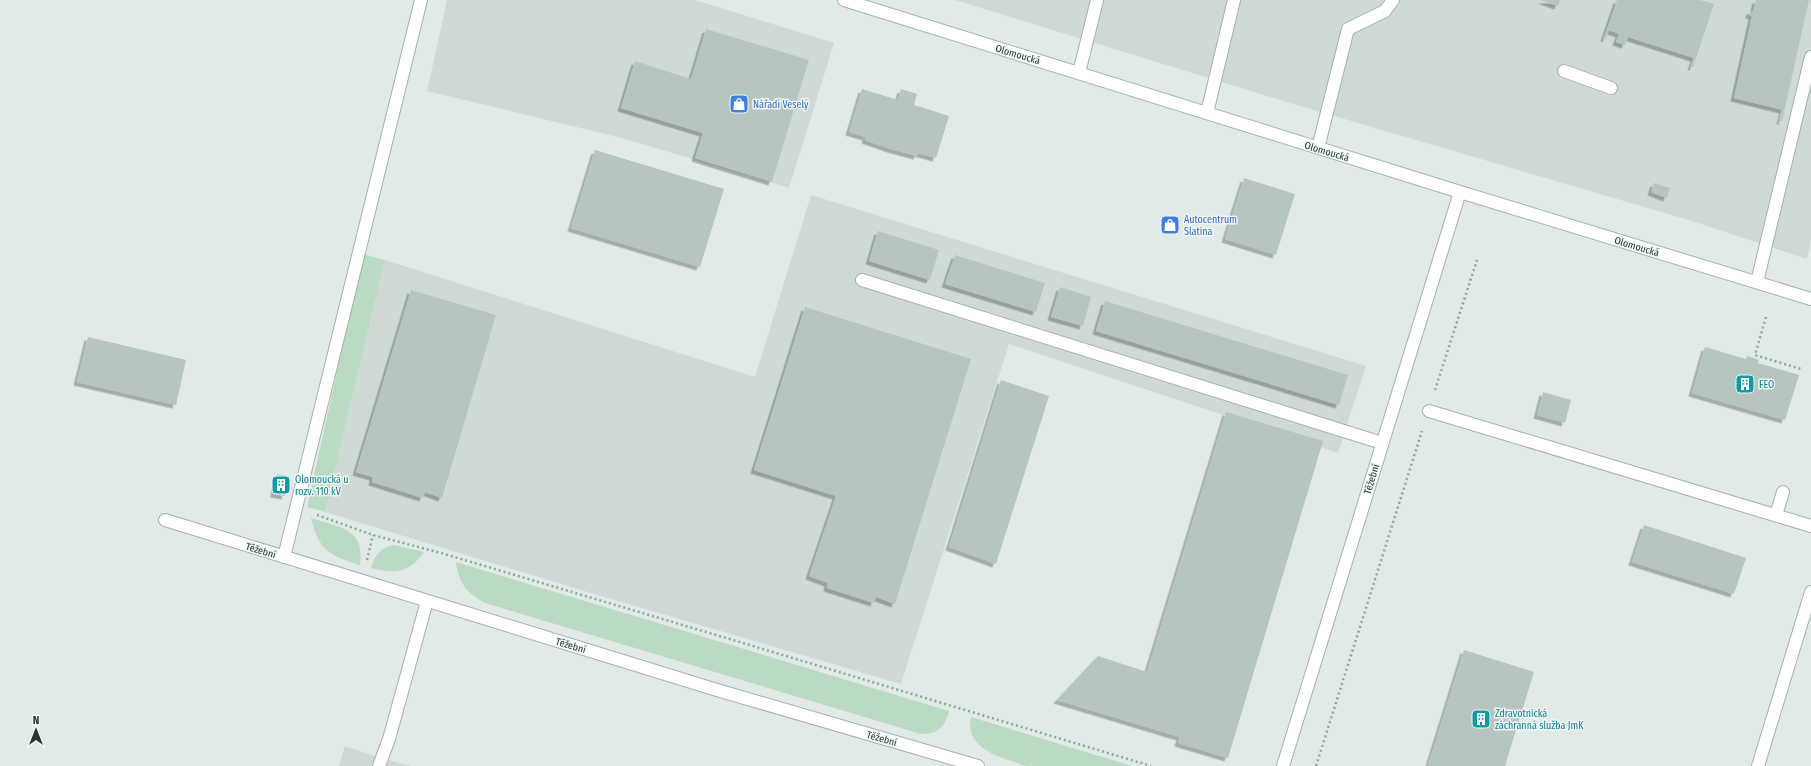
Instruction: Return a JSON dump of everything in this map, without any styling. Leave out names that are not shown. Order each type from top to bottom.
[{"type":"main road","points":[[284,557],[422,0]]},
{"type":"main road","name":"Olomoucká","points":[[844,0],[1460,192],[1811,299]]},
{"type":"main road","points":[[1079,73],[1097,0]]},
{"type":"main road","points":[[1207,113],[1234,0]]},
{"type":"main road","points":[[1318,148],[1348,29],[1385,11],[1393,0]]},
{"type":"main road","points":[[1758,282],[1811,57]]},
{"type":"main road","points":[[1564,71],[1611,88]]},
{"type":"main road","name":"Těžební","points":[[1283,766],[1460,192]]},
{"type":"main road","points":[[862,280],[1382,443]]},
{"type":"main road","points":[[1429,411],[1811,526]]},
{"type":"main road","points":[[1776,515],[1783,492]]},
{"type":"main road","name":"Těžební","points":[[165,520],[717,690],[978,766]]},
{"type":"main road","points":[[1758,766],[1811,592]]},
{"type":"main road","points":[[379,766],[389,739],[427,601]]},
{"type":"path","points":[[1316,766],[1478,260]]},
{"type":"path","points":[[1766,317],[1755,355],[1801,369]]},
{"type":"path","points":[[311,513],[373,535],[441,553],[1151,766]]},
{"type":"path","points":[[365,566],[373,535]]},
{"type":"shaded area","points":[[447,0],[695,0],[834,43],[789,188],[622,138],[427,91]]},
{"type":"shaded area","points":[[955,0],[1811,0],[1811,241],[1807,259],[1692,221],[1290,103]]},
{"type":"shaded area","points":[[811,195],[1366,366],[1338,453],[1009,344],[901,684],[584,591],[325,512],[385,260],[755,377]]},
{"type":"shaded area","points":[[345,746],[381,758],[411,766],[339,766]]},
{"type":"green space","points":[[363,254],[385,260],[325,512],[307,507]]},
{"type":"green space","points":[[311,518],[340,527],[354,536],[359,543],[361,553],[360,565],[340,558],[327,550],[318,538]]},
{"type":"green space","points":[[394,545],[424,552],[413,564],[401,570],[387,571],[371,568],[374,559],[382,550]]},
{"type":"green space","points":[[456,562],[949,711],[943,725],[940,728],[932,733],[921,734],[485,603],[473,596],[464,587],[459,576]]},
{"type":"green space","points":[[971,717],[1132,766],[1023,765],[989,752],[982,747],[972,734],[970,726]]},
{"type":"building","points":[[1541,0],[1560,0],[1558,6]]},
{"type":"building","points":[[1617,0],[1700,0],[1714,4],[1693,67],[1691,67],[1694,58],[1628,37],[1625,45],[1616,42],[1619,34],[1609,30],[1606,39],[1604,38]]},
{"type":"building","points":[[1756,0],[1809,0],[1782,121],[1780,121],[1783,110],[1734,98],[1752,16],[1749,15],[1750,11],[1753,11]]},
{"type":"building","points":[[706,29],[809,60],[772,182],[695,158],[703,133],[621,108],[635,61],[691,79]]},
{"type":"building","points":[[862,89],[898,100],[901,89],[917,94],[914,105],[949,116],[936,158],[918,153],[917,156],[891,149],[865,140],[866,137],[849,132]]},
{"type":"building","points":[[595,150],[724,189],[700,267],[571,228]]},
{"type":"building","points":[[1244,178],[1295,194],[1276,255],[1225,239]]},
{"type":"building","points":[[1654,183],[1670,188],[1667,198],[1651,192]]},
{"type":"building","points":[[878,231],[939,250],[930,280],[869,261]]},
{"type":"building","points":[[955,255],[1045,283],[1036,312],[945,284]]},
{"type":"building","points":[[1060,287],[1091,297],[1083,326],[1051,317]]},
{"type":"building","points":[[411,290],[496,315],[442,498],[425,492],[423,498],[372,482],[373,477],[356,472]]},
{"type":"building","points":[[1105,301],[1348,375],[1339,405],[1096,331]]},
{"type":"building","points":[[805,307],[971,359],[895,604],[876,597],[874,603],[827,588],[828,583],[809,576],[836,496],[754,470]]},
{"type":"building","points":[[88,337],[186,360],[176,405],[77,382]]},
{"type":"building","name":"FEO","points":[[1705,347],[1746,359],[1747,356],[1759,360],[1758,363],[1799,375],[1785,420],[1692,393]]},
{"type":"building","points":[[1001,380],[1049,396],[996,564],[949,547]]},
{"type":"building","points":[[1543,392],[1571,400],[1565,423],[1537,415]]},
{"type":"building","points":[[1226,412],[1323,441],[1228,758],[1178,743],[1180,737],[1057,700],[1098,656],[1147,672]]},
{"type":"building","name":"Olomoucká u rozv. 110 kV","points":[[277,474],[288,476],[285,496],[274,494]]},
{"type":"building","points":[[1644,525],[1746,558],[1734,594],[1632,562]]},
{"type":"building","name":"Zdravotnická záchranná služba JmK","points":[[1464,650],[1534,672],[1505,766],[1428,766]]},
{"type":"place","name":"Nářadí Veselý","points":[[739,104]]},
{"type":"place","name":"Autocentrum Slatina","points":[[1170,225]]},
{"type":"place","name":"FEO","points":[[1745,384]]},
{"type":"place","name":"Olomoucká u rozv. 110 kV","points":[[281,485]]},
{"type":"place","name":"Zdravotnická záchranná služba JmK","points":[[1481,719]]}]
